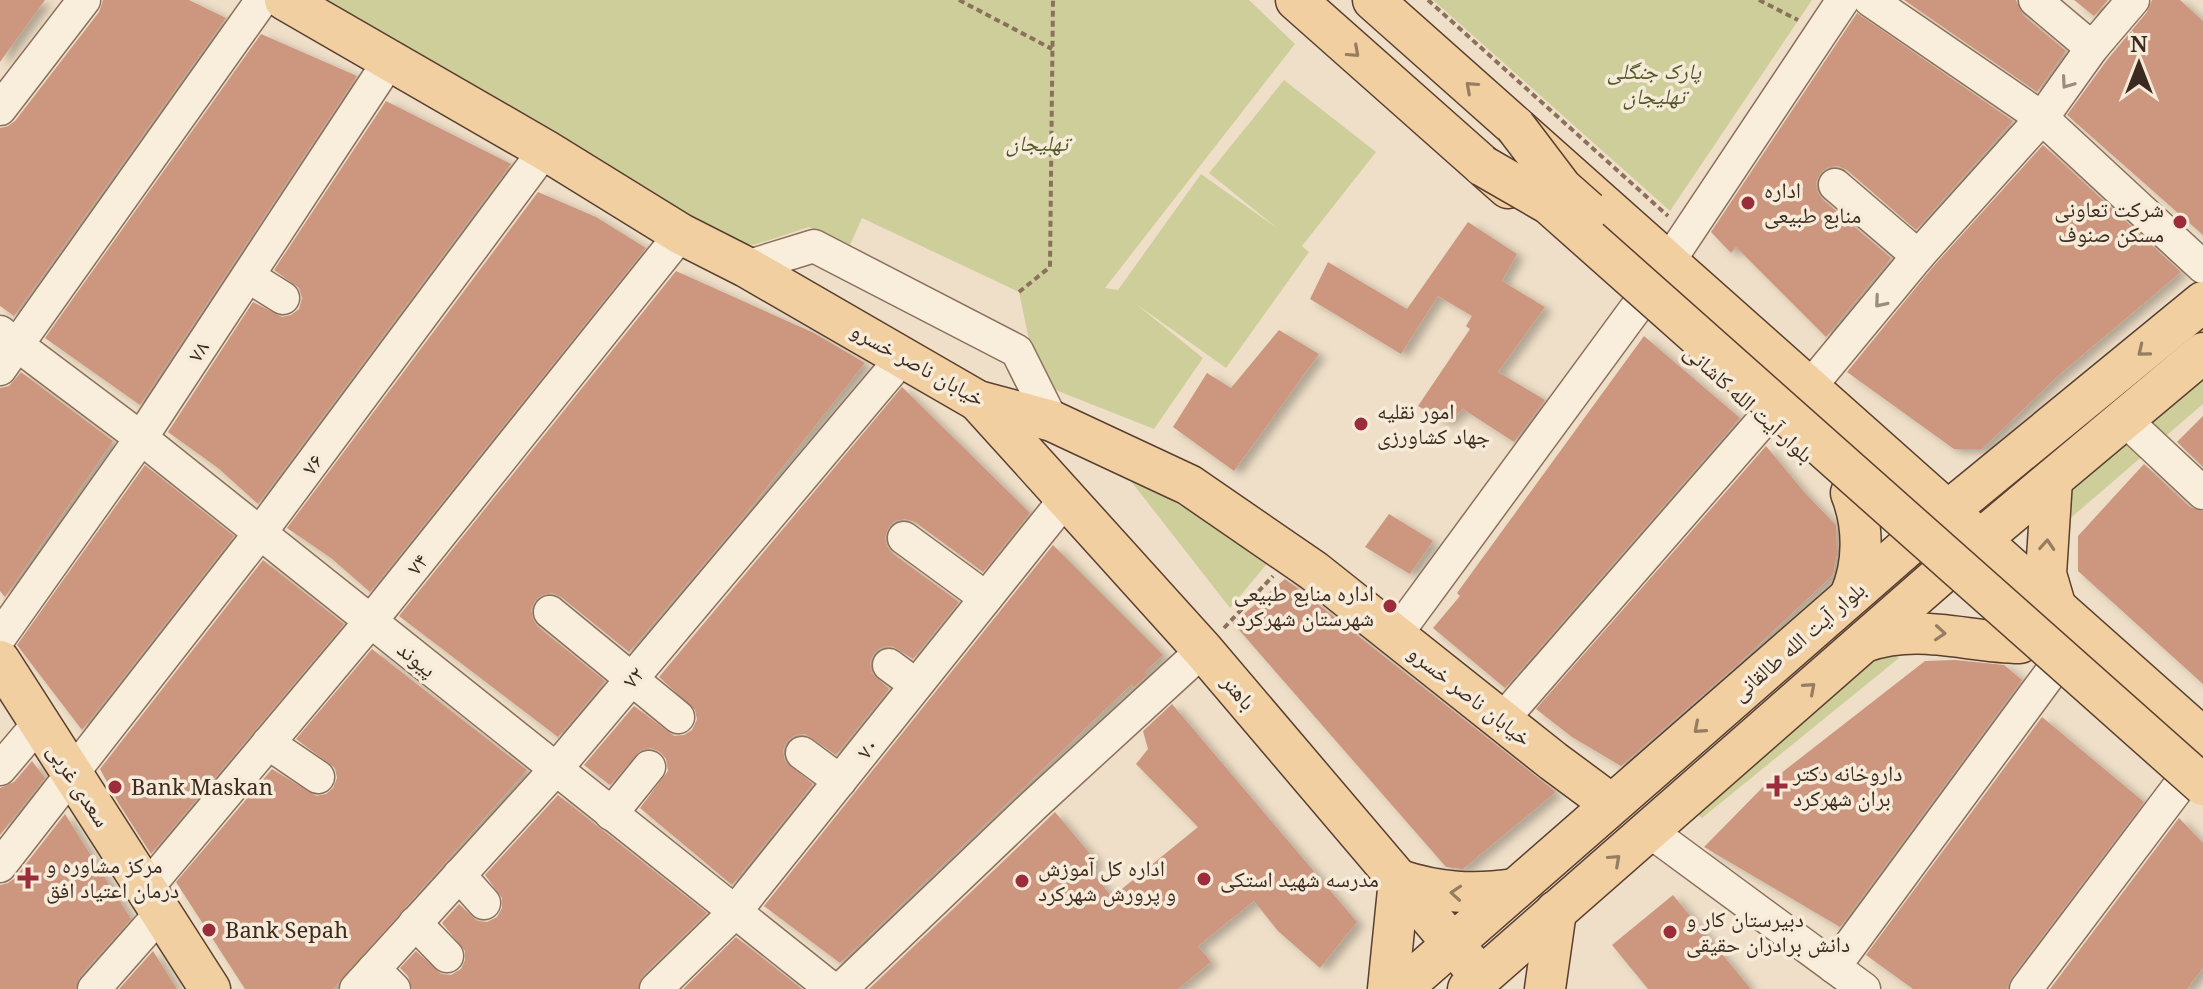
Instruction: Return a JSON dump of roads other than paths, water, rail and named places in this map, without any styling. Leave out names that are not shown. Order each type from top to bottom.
[{"type":"main road","name":"خیابان ناصر خسرو","points":[[285,0],[545,150],[681,234],[746,267],[978,401],[1052,421],[1189,485],[1292,556],[1611,804]]},
{"type":"main road","name":"بلوار آیت الله کاشانی","points":[[1296,0],[2052,671],[2197,783]]},
{"type":"main road","points":[[1373,0],[1515,126],[1677,249],[1808,389],[2203,738]]},
{"type":"main road","points":[[1515,126],[1562,188],[2197,783]]},
{"type":"main road","points":[[1483,166],[1549,204],[2197,783]]},
{"type":"main road","name":"بلوار آیت الله طالقانی","points":[[1401,989],[1948,511],[2203,302]]},
{"type":"main road","name":"بلوار آیت الله طالقانی","points":[[1481,985],[1556,911],[1648,830],[1980,540],[2203,353]]},
{"type":"main road","name":"باهنر","points":[[978,401],[1203,650],[1453,944],[1481,985]]},
{"type":"main road","points":[[2061,419],[2088,450]]},
{"type":"main road","points":[[1885,455],[1916,467],[1947,473],[1979,471],[2012,459]]},
{"type":"main road","points":[[2052,480],[2046,565],[2050,593],[2056,608]]},
{"type":"main road","points":[[1850,596],[1858,574],[1861,546],[1859,520],[1851,493]]},
{"type":"main road","points":[[1864,642],[1884,635],[1914,632],[2020,643]]},
{"type":"main road","name":"سعدی غربی","points":[[0,661],[210,989]]},
{"type":"main road","points":[[1388,989],[1399,880],[1429,890],[1455,893],[1515,889]]},
{"type":"main road","points":[[1545,989],[1556,911]]},
{"type":"street","points":[[0,109],[84,0]]},
{"type":"street","points":[[6,348],[262,0]]},
{"type":"street","points":[[1677,249],[1843,0]]},
{"type":"street","points":[[1870,0],[2042,118],[2203,267]]},
{"type":"street","points":[[2035,0],[2092,48]]},
{"type":"street","points":[[1808,389],[1918,256],[2042,118],[2092,48],[2133,0]]},
{"type":"street","name":"۷۸","points":[[0,637],[141,438],[390,60]]},
{"type":"street","name":"۷۶","points":[[0,866],[260,533],[545,150]]},
{"type":"street","points":[[1835,185],[1918,256]]},
{"type":"street","name":"۷۴","points":[[94,989],[153,901],[268,743],[370,622],[681,234]]},
{"type":"street","points":[[746,267],[814,246],[1017,351],[1052,421]]},
{"type":"street","points":[[248,276],[283,298]]},
{"type":"street","points":[[1395,636],[1639,304]]},
{"type":"street","name":"پیوند","points":[[6,348],[141,438],[832,989]]},
{"type":"street","name":"۷۲","points":[[374,982],[415,923],[555,770],[903,357]]},
{"type":"street","points":[[1502,720],[1766,417]]},
{"type":"street","points":[[2124,419],[2203,493]]},
{"type":"street","name":"۷۰","points":[[656,989],[734,913],[1067,497]]},
{"type":"street","points":[[904,538],[986,598]]},
{"type":"street","points":[[550,612],[678,717]]},
{"type":"street","points":[[841,989],[1035,804],[1203,650]]},
{"type":"street","points":[[889,665],[916,685]]},
{"type":"street","points":[[1834,967],[2052,671]]},
{"type":"street","points":[[0,769],[39,723]]},
{"type":"street","points":[[268,743],[318,777]]},
{"type":"street","points":[[802,753],[840,781]]},
{"type":"street","points":[[611,814],[649,767]]},
{"type":"street","points":[[2026,989],[2197,783]]},
{"type":"street","points":[[1648,830],[1864,989]]},
{"type":"street","points":[[459,875],[484,903]]},
{"type":"street","points":[[415,923],[447,956]]},
{"type":"place","name":"اداره منابع طبیعی","points":[[1748,203]]},
{"type":"place","name":"شرکت تعاونی مسکن صنوف","points":[[2180,222]]},
{"type":"place","name":"امور نقلیه جهاد کشاورزی","points":[[1361,424]]},
{"type":"place","name":"اداره منابع طبیعی شهرستان شهرکرد","points":[[1390,606]]},
{"type":"place","name":"داروخانه دکتر بران شهرکرد","points":[[1777,786]]},
{"type":"place","name":"Bank Maskan","points":[[115,787]]},
{"type":"place","name":"مرکز مشاوره و درمان اعتیاد افق","points":[[28,878]]},
{"type":"place","name":"مدرسه شهید استکی","points":[[1204,879]]},
{"type":"place","name":"اداره کل آموزش و پرورش شهرکرد","points":[[1022,881]]},
{"type":"place","name":"Bank Sepah","points":[[209,930]]},
{"type":"place","name":"دبیرستان کار و دانش برادران حقیقی","points":[[1670,932]]},
{"type":"park label","name":"پارک جنگلی تهلیجان","points":[[1654,84]]},
{"type":"park label","name":"تهلیجان","points":[[1037,143]]}]
